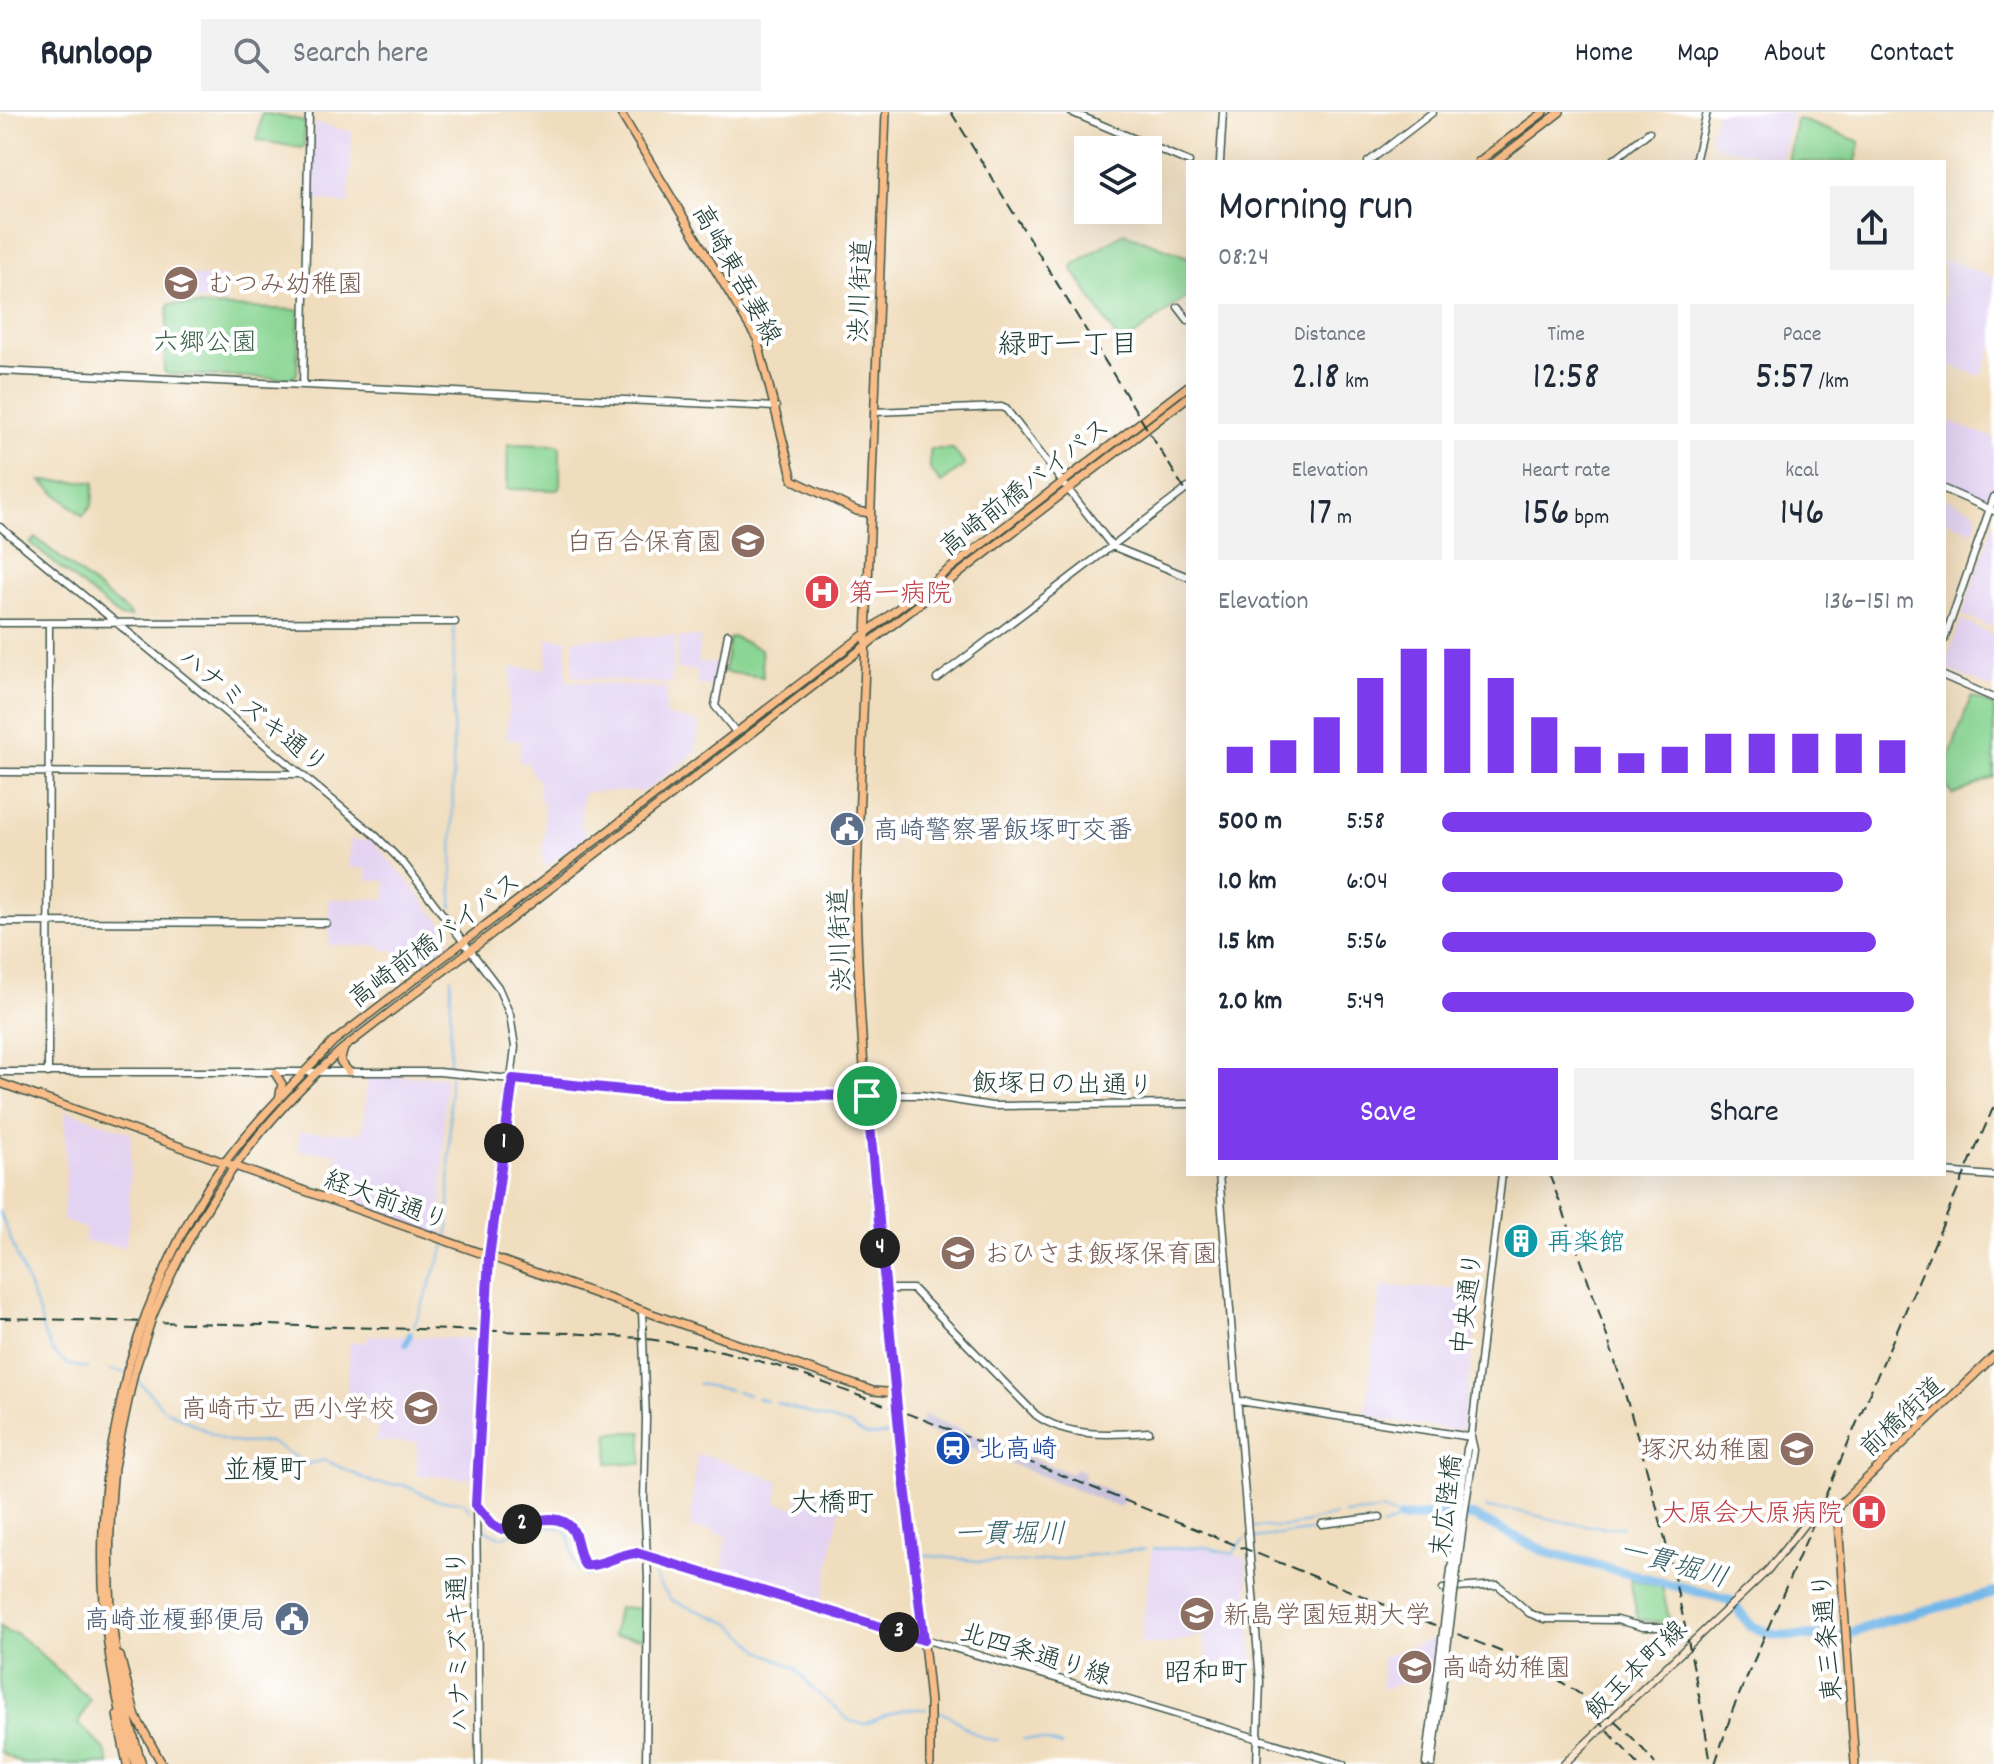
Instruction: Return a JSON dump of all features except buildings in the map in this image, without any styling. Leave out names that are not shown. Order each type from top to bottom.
[{"type":"main road","name":"高崎東吾妻線","points":[[620,112],[757,339],[793,480],[857,511],[870,513]]},
{"type":"main road","name":"渋川街道","points":[[886,112],[856,900],[867,1096],[884,1289],[924,1640],[930,1710],[930,1764]]},
{"type":"main road","points":[[1481,160],[1544,112]]},
{"type":"main road","points":[[1498,160],[1560,112]]},
{"type":"main road","name":"高崎前橋バイパス","points":[[135,1764],[108,1650],[102,1585],[102,1525],[111,1466],[149,1314],[228,1164],[278,1101],[355,1023],[1186,388]]},
{"type":"main road","name":"高崎前橋バイパス","points":[[228,1164],[315,1073],[345,1047],[1186,399]]},
{"type":"main road","points":[[345,1047],[340,1061],[349,1072]]},
{"type":"main road","points":[[275,1073],[282,1084],[278,1101]]},
{"type":"main road","name":"経大前通り","points":[[0,1083],[873,1391],[898,1393]]},
{"type":"main road","name":"前橋街道","points":[[1837,1507],[1994,1356]]},
{"type":"main road","name":"高崎前橋バイパス","points":[[111,1466],[109,1543],[114,1655],[142,1764]]},
{"type":"main road","name":"飯玉本町線","points":[[1564,1764],[1780,1557],[1807,1521],[1837,1507]]},
{"type":"main road","name":"東三条通り","points":[[1837,1507],[1855,1764]]},
{"type":"main road","points":[[110,1603],[129,1722]]},
{"type":"main road","points":[[121,1662],[136,1717],[162,1764]]},
{"type":"main road","points":[[117,1695],[119,1729],[127,1764]]},
{"type":"street","points":[[303,385],[309,112]]},
{"type":"street","points":[[1071,112],[1186,161]]},
{"type":"street","points":[[1220,160],[1223,112]]},
{"type":"street","points":[[1371,160],[1433,112]]},
{"type":"street","points":[[1695,160],[1707,112]]},
{"type":"street","points":[[1614,160],[1649,132]]},
{"type":"street","points":[[1178,307],[1186,317]]},
{"type":"street","points":[[0,371],[776,407]]},
{"type":"street","points":[[874,412],[1006,409],[1112,546],[1186,576]]},
{"type":"street","points":[[937,679],[1186,490]]},
{"type":"street","points":[[1946,490],[1992,510]]},
{"type":"street","points":[[1946,635],[1994,497]]},
{"type":"street","name":"ハナミズキ通り","points":[[0,527],[375,835],[405,865],[465,941],[498,987],[510,1015],[515,1047],[513,1079],[489,1257],[476,1512],[479,1764]]},
{"type":"street","points":[[0,623],[455,622]]},
{"type":"street","points":[[48,1073],[49,623]]},
{"type":"street","points":[[728,634],[715,706],[736,732]]},
{"type":"street","points":[[1946,677],[1994,698]]},
{"type":"street","points":[[0,772],[301,774]]},
{"type":"street","points":[[0,922],[326,923]]},
{"type":"street","name":"飯塚日の出通り","points":[[0,1074],[439,1072],[664,1094],[922,1095],[992,1106],[1186,1104]]},
{"type":"street","points":[[1946,1172],[1994,1176]]},
{"type":"street","points":[[1219,1176],[1260,1681],[1257,1764]]},
{"type":"street","name":"中央通り","points":[[1471,1437],[1502,1176]]},
{"type":"street","points":[[884,1289],[913,1289],[1036,1415],[1052,1426],[1098,1433],[1149,1432]]},
{"type":"street","points":[[642,1310],[648,1569],[646,1764]]},
{"type":"street","points":[[1982,1367],[1994,1369]]},
{"type":"street","points":[[1239,1401],[1471,1437]]},
{"type":"street","name":"末広陸橋","points":[[1429,1764],[1467,1449],[1471,1437]]},
{"type":"street","name":"北四条通り線","points":[[476,1512],[500,1529],[547,1518],[563,1523],[573,1530],[585,1565],[595,1565],[625,1554],[646,1556],[1343,1764]]},
{"type":"street","points":[[1322,1524],[1380,1517]]},
{"type":"street","points":[[1443,1589],[1498,1585],[1529,1613],[1551,1621],[1617,1620],[1643,1627],[1675,1627]]},
{"type":"shaded area","points":[[1716,112],[1792,112],[1781,160],[1714,146],[1710,136]]},
{"type":"shaded area","points":[[316,123],[352,132],[349,201],[346,204],[313,199]]},
{"type":"shaded area","points":[[1946,260],[1994,278],[1994,343],[1981,376],[1946,364]]},
{"type":"shaded area","points":[[170,275],[227,277],[227,302],[171,299]]},
{"type":"shaded area","points":[[1946,421],[1994,438],[1994,481],[1989,494],[1985,496],[1946,480]]},
{"type":"shaded area","points":[[1946,498],[1975,511],[1978,519],[1973,532],[1946,520]]},
{"type":"shaded area","points":[[1994,524],[1994,628],[1962,615]]},
{"type":"shaded area","points":[[1961,620],[1994,635],[1994,689],[1949,670],[1946,663]]},
{"type":"shaded area","points":[[672,636],[675,639],[671,684],[575,677],[572,674],[574,639]]},
{"type":"shaded area","points":[[700,637],[698,662],[720,663],[715,687],[697,685],[697,671],[677,669],[678,639]]},
{"type":"shaded area","points":[[547,638],[567,639],[566,681],[667,688],[665,715],[699,723],[696,752],[645,791],[583,792],[580,825],[587,836],[545,868],[542,851],[544,807],[538,791],[539,779],[534,778],[529,764],[519,761],[520,741],[506,738],[512,667],[547,669]]},
{"type":"shaded area","points":[[350,840],[371,840],[450,933],[447,945],[421,965],[420,958],[396,957],[394,950],[382,950],[381,946],[329,945],[329,899],[386,899],[386,881],[367,880],[367,868],[349,868]]},
{"type":"shaded area","points":[[368,1076],[445,1077],[442,1236],[333,1197],[337,1153],[299,1151],[299,1132],[362,1133]]},
{"type":"shaded area","points":[[65,1110],[131,1133],[129,1221],[125,1247],[84,1241],[86,1229],[63,1220]]},
{"type":"shaded area","points":[[1381,1286],[1480,1290],[1463,1427],[1459,1431],[1365,1417]]},
{"type":"shaded area","name":"高崎市立 西小学校","points":[[368,1335],[480,1339],[473,1479],[417,1475],[417,1442],[374,1442],[379,1428],[365,1421],[366,1395],[347,1393],[350,1342],[367,1342]]},
{"type":"shaded area","points":[[924,1415],[1072,1474],[1075,1468],[1085,1472],[1083,1479],[1127,1498],[1119,1507],[958,1443],[954,1451],[942,1446],[945,1438],[918,1428]]},
{"type":"shaded area","points":[[697,1455],[709,1456],[779,1481],[776,1503],[796,1507],[800,1488],[842,1498],[822,1603],[722,1575],[726,1535],[715,1534],[715,1530],[690,1528]]},
{"type":"shaded area","name":"新島学園短期大学","points":[[1201,1548],[1246,1558],[1253,1663],[1208,1664],[1203,1635],[1168,1644],[1140,1644],[1152,1550]]},
{"type":"shaded area","name":"高崎幼稚園","points":[[1436,1638],[1451,1641],[1445,1688],[1431,1686],[1432,1677],[1420,1677],[1382,1689],[1382,1657]]},
{"type":"green space","points":[[262,113],[301,120],[304,123],[304,146],[257,140]]},
{"type":"green space","points":[[1796,120],[1858,141],[1856,160],[1788,160]]},
{"type":"green space","points":[[1123,233],[1186,256],[1186,297],[1123,344],[1072,268]]},
{"type":"green space","name":"六郷公園","points":[[170,304],[296,310],[299,312],[297,374],[291,379],[167,374],[164,371]]},
{"type":"green space","points":[[508,444],[558,445],[560,487],[557,490],[507,489]]},
{"type":"green space","points":[[930,449],[953,449],[965,465],[941,483],[930,469]]},
{"type":"green space","points":[[41,481],[94,482],[92,505],[83,516]]},
{"type":"green space","points":[[36,538],[131,617],[120,617],[30,543]]},
{"type":"green space","points":[[733,637],[761,649],[763,677],[724,672],[729,639]]},
{"type":"green space","points":[[1971,697],[1994,706],[1994,777],[1954,795],[1946,787],[1946,766]]},
{"type":"green space","points":[[609,1432],[642,1432],[642,1464],[608,1463]]},
{"type":"green space","points":[[1630,1579],[1662,1587],[1669,1618],[1666,1622],[1638,1620]]},
{"type":"green space","points":[[618,1607],[644,1609],[644,1638],[613,1636]]},
{"type":"green space","points":[[0,1625],[8,1633],[15,1633],[25,1640],[90,1699],[78,1724],[104,1748],[109,1764],[22,1764],[0,1752]]},
{"type":"waterway","points":[[452,907],[454,628]]},
{"type":"waterway","points":[[450,1069],[451,978]]},
{"type":"waterway","points":[[447,1237],[450,1076]]},
{"type":"waterway","points":[[0,1212],[53,1352],[69,1365],[87,1368]]},
{"type":"waterway","points":[[414,1326],[446,1243]]},
{"type":"waterway","points":[[406,1344],[410,1334]]},
{"type":"waterway","points":[[111,1370],[126,1373]]},
{"type":"waterway","points":[[135,1377],[164,1409],[224,1440],[270,1442],[307,1464],[325,1460],[374,1483],[404,1485],[436,1500],[464,1502],[471,1511]]},
{"type":"waterway","name":"一貫堀川","points":[[698,1384],[730,1390]]},
{"type":"waterway","name":"一貫堀川","points":[[737,1391],[748,1395]]},
{"type":"waterway","name":"一貫堀川","points":[[757,1398],[767,1401]]},
{"type":"waterway","name":"一貫堀川","points":[[776,1403],[852,1426],[862,1434],[877,1436],[896,1433]]},
{"type":"waterway","points":[[1486,1508],[1517,1511],[1581,1525],[1622,1527]]},
{"type":"waterway","points":[[1381,1510],[1401,1518]]},
{"type":"waterway","points":[[1344,1514],[1377,1511]]},
{"type":"waterway","name":"一貫堀川","points":[[1401,1518],[1451,1514],[1473,1516],[1546,1552],[1730,1600],[1751,1626],[1774,1635],[1840,1637],[1885,1621],[1994,1593]]},
{"type":"waterway","points":[[1252,1527],[1287,1527],[1335,1515]]},
{"type":"waterway","name":"一貫堀川","points":[[1382,1527],[1400,1519]]},
{"type":"waterway","points":[[481,1523],[486,1530],[500,1537],[540,1527],[559,1528],[566,1533],[576,1564],[585,1576],[629,1561],[642,1565]]},
{"type":"waterway","name":"一貫堀川","points":[[1253,1538],[1367,1524],[1377,1527]]},
{"type":"waterway","name":"一貫堀川","points":[[1153,1549],[1206,1547],[1233,1554],[1246,1539]]},
{"type":"waterway","name":"一貫堀川","points":[[922,1555],[987,1562],[1030,1562],[1145,1549]]},
{"type":"waterway","points":[[653,1575],[671,1600],[732,1624],[761,1651],[795,1668],[814,1690],[850,1721],[865,1724],[904,1709],[926,1709]]},
{"type":"waterway","points":[[932,1710],[950,1716],[979,1736],[998,1740]]},
{"type":"waterway","points":[[1023,1739],[1042,1740],[1061,1746]]},
{"type":"railway","points":[[951,112],[1186,492]]},
{"type":"railway","points":[[1715,1764],[1733,1709],[1994,1106]]},
{"type":"railway","points":[[1550,1176],[1601,1318],[1645,1464],[1682,1613],[1711,1764]]},
{"type":"railway","points":[[0,1318],[570,1333],[642,1338],[722,1351],[784,1368],[922,1419],[1522,1660],[1594,1704],[1627,1732],[1655,1764]]},
{"type":"railway","points":[[1595,1717],[1638,1764]]},
{"type":"place","name":"むつみ幼稚園","points":[[181,283]]},
{"type":"place","name":"白百合保育園","points":[[748,541]]},
{"type":"place","name":"第一病院","points":[[822,592]]},
{"type":"place","name":"高崎警察署飯塚町交番","points":[[847,829]]},
{"type":"place","name":"再楽館","points":[[1521,1241]]},
{"type":"place","name":"おひさま飯塚保育園","points":[[958,1253]]},
{"type":"place","name":"高崎市立 西小学校","points":[[421,1408]]},
{"type":"place","name":"北高崎","points":[[953,1448]]},
{"type":"place","name":"塚沢幼稚園","points":[[1797,1449]]},
{"type":"place","name":"大原会大原病院","points":[[1869,1512]]},
{"type":"place","name":"新島学園短期大学","points":[[1197,1614]]},
{"type":"place","name":"高崎並榎郵便局","points":[[292,1619]]},
{"type":"place","name":"高崎幼稚園","points":[[1415,1667]]},
{"type":"district","name":"緑町一丁目","points":[[1068,343]]},
{"type":"district","name":"並榎町","points":[[265,1468]]},
{"type":"district","name":"大橋町","points":[[832,1501]]},
{"type":"district","name":"昭和町","points":[[1206,1671]]},
{"type":"route","points":[[513,1079],[664,1094],[867,1096],[884,1289],[924,1640],[636,1553],[585,1565],[573,1530],[556,1520],[547,1518],[500,1529],[492,1524],[476,1501],[489,1257],[513,1079]]}]
